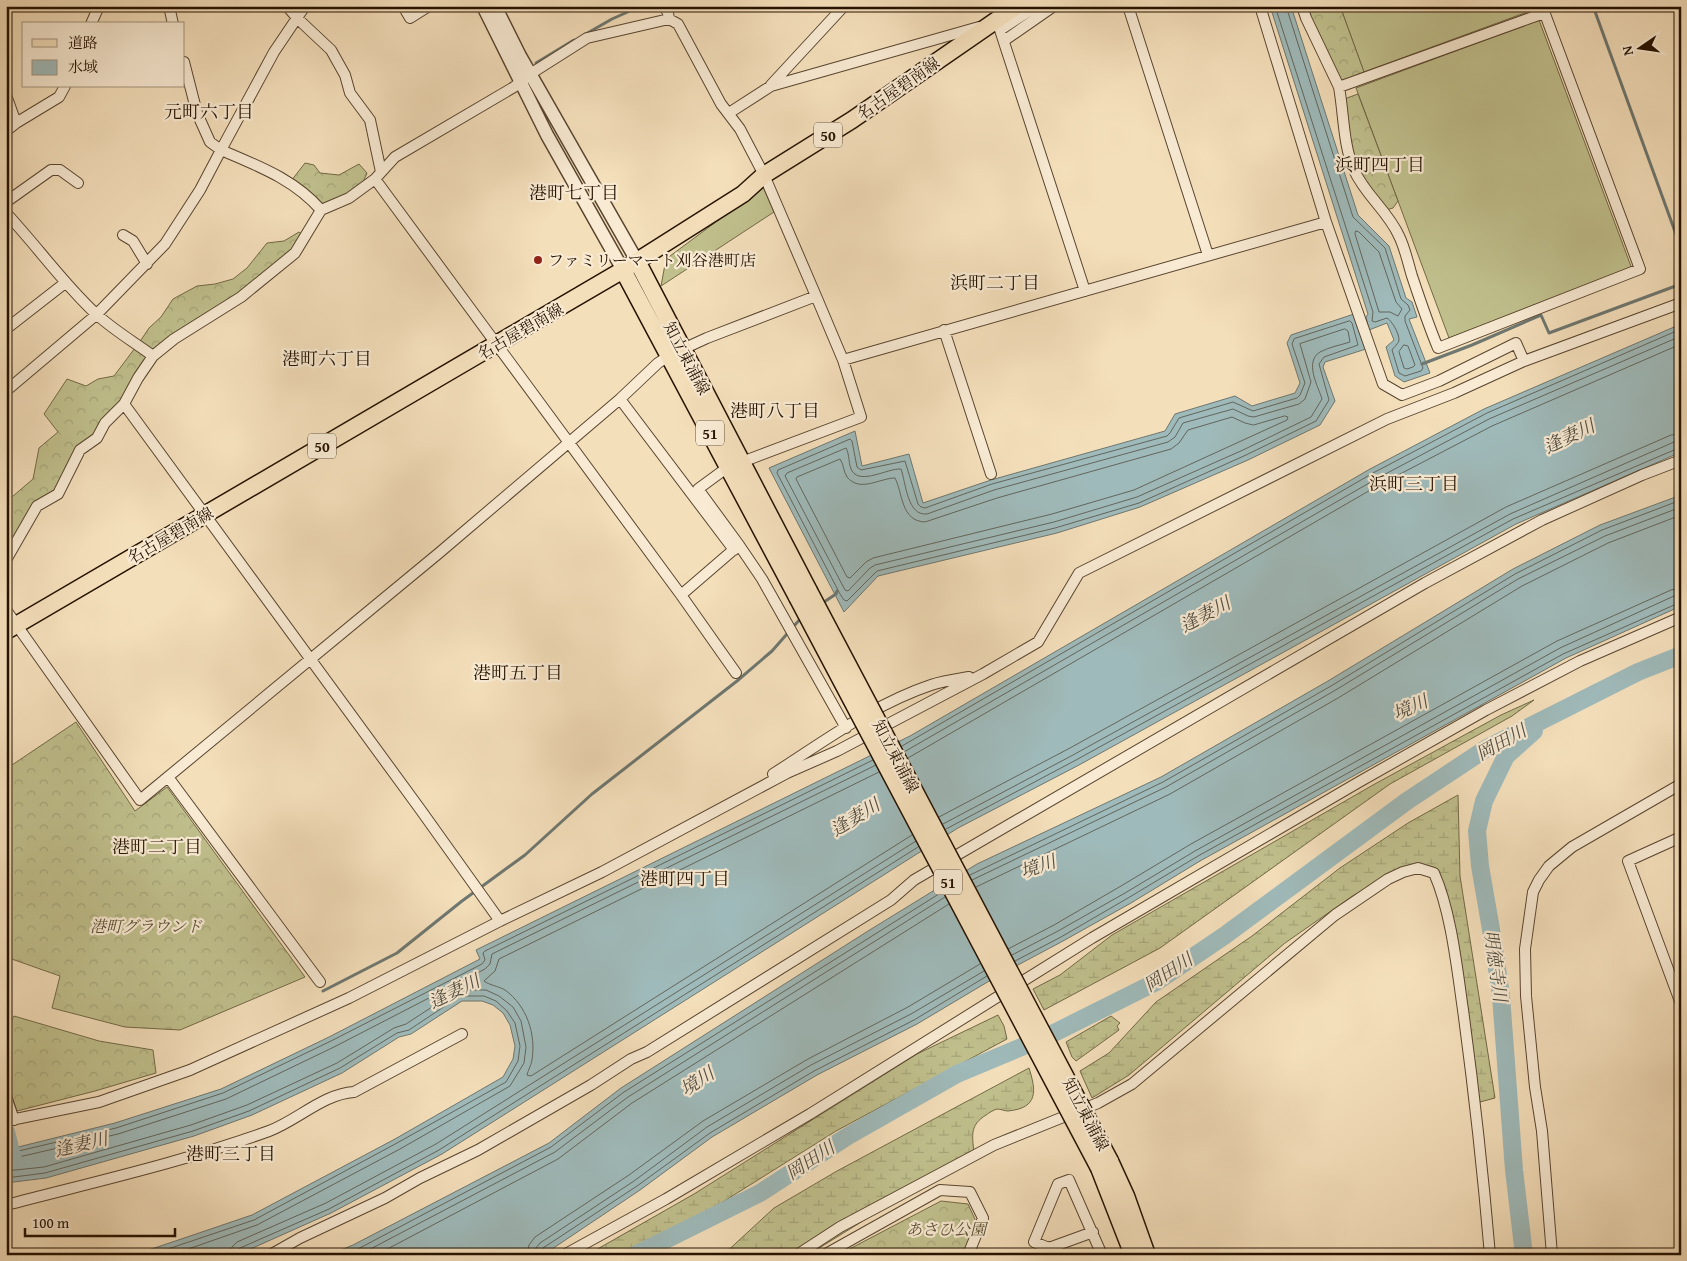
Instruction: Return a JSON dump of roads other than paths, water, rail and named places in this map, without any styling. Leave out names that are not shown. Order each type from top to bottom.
[{"type":"main road","name":"名古屋碧南線","points":[[12,628],[623,270],[743,194],[764,175],[852,120],[1017,6]]},
{"type":"main road","name":"知立東浦線","points":[[637,261],[676,353]]},
{"type":"main road","name":"知立東浦線","points":[[623,270],[676,353],[1105,1165],[1126,1196],[1147,1255]]},
{"type":"main road","name":"知立東浦線","points":[[1105,1165],[1133,1255]]},
{"type":"street","points":[[91,22],[99,6]]},
{"type":"street","points":[[168,6],[172,22]]},
{"type":"street","points":[[287,6],[331,50],[345,75],[350,93],[370,120],[378,176],[496,345],[681,595],[736,673]]},
{"type":"street","points":[[6,391],[96,315],[165,244],[200,190],[274,52],[305,6]]},
{"type":"street","points":[[403,6],[410,18],[429,6]]},
{"type":"street","points":[[483,6],[520,83],[600,233],[623,270]]},
{"type":"street","points":[[495,6],[530,74],[637,261]]},
{"type":"street","points":[[664,6],[669,19]]},
{"type":"street","points":[[729,113],[770,86],[844,6]]},
{"type":"street","points":[[1037,6],[1000,30],[1005,40],[1085,291]]},
{"type":"street","points":[[1005,40],[1054,6]]},
{"type":"street","points":[[1128,6],[1208,254]]},
{"type":"street","points":[[1260,6],[1326,222],[1383,384],[1402,395],[1439,381],[1516,343],[1524,361]]},
{"type":"street","points":[[1302,6],[1339,88],[1343,110],[1343,132],[1354,170],[1368,194],[1389,218],[1400,236],[1425,316],[1438,348],[1640,269],[1543,9],[1339,88]]},
{"type":"street","points":[[6,560],[37,506],[58,494],[80,450],[97,438],[105,423],[124,404],[153,356],[174,339],[241,296],[295,253],[321,210],[349,198],[378,176],[395,157],[520,83],[530,74],[587,38],[669,19],[678,24],[721,104],[740,130],[764,175],[843,360],[861,417],[735,464],[698,490],[737,548]]},
{"type":"street","points":[[770,86],[991,24]]},
{"type":"street","points":[[185,66],[197,113],[210,142],[221,150],[283,178],[307,196],[321,210]]},
{"type":"street","points":[[6,131],[59,97],[64,88]]},
{"type":"street","points":[[6,95],[16,123]]},
{"type":"street","points":[[6,202],[51,170],[60,170],[78,183]]},
{"type":"street","points":[[6,213],[31,240],[65,283],[96,315],[153,356]]},
{"type":"street","points":[[843,360],[1208,254],[1326,222]]},
{"type":"street","points":[[123,235],[133,242],[147,264]]},
{"type":"street","points":[[6,329],[65,283]]},
{"type":"street","points":[[6,610],[12,628],[140,800],[447,546],[620,398],[658,363],[707,338],[816,296]]},
{"type":"street","points":[[6,1097],[11,1120],[98,1102],[190,1070],[349,998],[500,921],[602,872],[787,774],[837,751],[984,674],[1038,642],[1079,573],[1387,419],[1454,393],[1524,361],[1681,303]]},
{"type":"street","points":[[944,330],[990,474]]},
{"type":"street","points":[[620,398],[762,579],[846,728]]},
{"type":"street","points":[[124,404],[500,921]]},
{"type":"street","points":[[270,1255],[300,1238],[386,1198],[478,1150],[592,1085],[882,906],[914,880],[1425,583],[1542,520],[1642,475],[1681,460]]},
{"type":"street","points":[[681,595],[737,548]]},
{"type":"street","points":[[564,1255],[666,1199],[810,1114],[1092,938],[1401,758],[1580,660],[1681,617]]},
{"type":"street","points":[[720,809],[890,702],[932,684],[984,674]]},
{"type":"street","points":[[168,777],[320,982]]},
{"type":"street","points":[[1552,1255],[1542,1131],[1534,1087],[1526,996],[1525,949],[1533,892],[1549,866],[1572,847],[1681,784]]},
{"type":"street","points":[[1681,837],[1628,861],[1681,1004]]},
{"type":"street","points":[[797,1255],[840,1228],[994,1145],[1098,1103],[1132,1084],[1335,915],[1388,879],[1418,868],[1434,873],[1440,886],[1448,921],[1471,1067],[1490,1255]]},
{"type":"street","points":[[6,1206],[161,1165],[271,1130],[341,1093],[354,1092],[462,1034]]},
{"type":"street","points":[[1093,1232],[1049,1248],[1034,1242],[1058,1184],[1069,1180],[1093,1232],[1102,1255]]},
{"type":"street","points":[[824,1255],[940,1190],[970,1192],[983,1218],[968,1255]]},
{"type":"water","points":[[1270,6],[1291,6],[1358,215],[1389,246],[1406,298],[1412,302],[1417,317],[1409,319],[1430,373],[1404,382],[1395,376],[1386,347],[1394,340],[1387,323],[1369,330],[1366,317],[1368,314]]},
{"type":"water","points":[[1354,314],[1366,349],[1325,362],[1323,367],[1335,401],[1320,425],[1248,460],[1140,507],[1057,533],[878,576],[844,612],[769,468],[855,431],[862,466],[909,454],[923,503],[991,480],[1165,431],[1175,414],[1235,396],[1252,406],[1295,393],[1300,383],[1287,343],[1291,335]]},
{"type":"water","name":"逢妻川","points":[[1681,324],[1681,452],[1516,524],[1079,765],[958,828],[442,1154],[331,1213],[237,1255],[134,1255],[252,1215],[395,1139],[503,1077],[513,1059],[515,1046],[510,1025],[503,1013],[493,1005],[482,1001],[462,1001],[411,1034],[399,1037],[342,1073],[252,1115],[194,1136],[46,1178],[6,1183],[6,1150],[115,1123],[221,1089],[329,1037],[480,959],[476,950],[910,736],[1370,469],[1484,409]]},
{"type":"water","name":"境川","points":[[1681,495],[1681,606],[1566,658],[1200,861],[1131,903],[1001,974],[917,1024],[817,1075],[712,1137],[640,1190],[543,1255],[329,1255],[353,1245],[549,1143],[621,1088],[977,864],[1161,777],[1328,681],[1513,569],[1600,525]]},
{"type":"waterway","points":[[584,35],[612,19],[641,6]]},
{"type":"waterway","points":[[1593,6],[1681,248]]},
{"type":"waterway","points":[[536,63],[574,40]]},
{"type":"waterway","points":[[1422,364],[1541,315],[1549,333],[1681,284]]},
{"type":"waterway","points":[[821,604],[836,594],[837,591]]},
{"type":"waterway","points":[[323,991],[397,953],[462,901],[525,855],[592,794],[737,681],[772,651],[801,618]]},
{"type":"waterway","name":"岡田川","points":[[635,1255],[760,1193],[848,1136],[957,1074],[1050,1035],[1156,982],[1224,936],[1407,801],[1487,748],[1638,672],[1681,655]]},
{"type":"waterway","name":"明徳寺川","points":[[1524,1255],[1514,1170],[1501,996],[1480,866],[1477,831],[1484,801],[1506,756],[1534,731]]},
{"type":"waterway","points":[[6,1132],[13,1160]]},
{"type":"place","name":"ファミリーマート刈谷港町店","points":[[538,260]]},
{"type":"district","name":"元町六丁目","points":[[209,111]]},
{"type":"district","name":"浜町四丁目","points":[[1380,164]]},
{"type":"district","name":"港町七丁目","points":[[574,192]]},
{"type":"district","name":"浜町二丁目","points":[[995,282]]},
{"type":"district","name":"港町六丁目","points":[[327,358]]},
{"type":"district","name":"港町八丁目","points":[[775,410]]},
{"type":"district","name":"浜町三丁目","points":[[1414,483]]},
{"type":"district","name":"港町五丁目","points":[[518,672]]},
{"type":"district","name":"港町二丁目","points":[[157,846]]},
{"type":"district","name":"港町四丁目","points":[[685,878]]},
{"type":"district","name":"港町三丁目","points":[[231,1153]]},
{"type":"park label","name":"港町グラウンド","points":[[146,926]]},
{"type":"park label","name":"あさひ公園","points":[[946,1229]]}]
